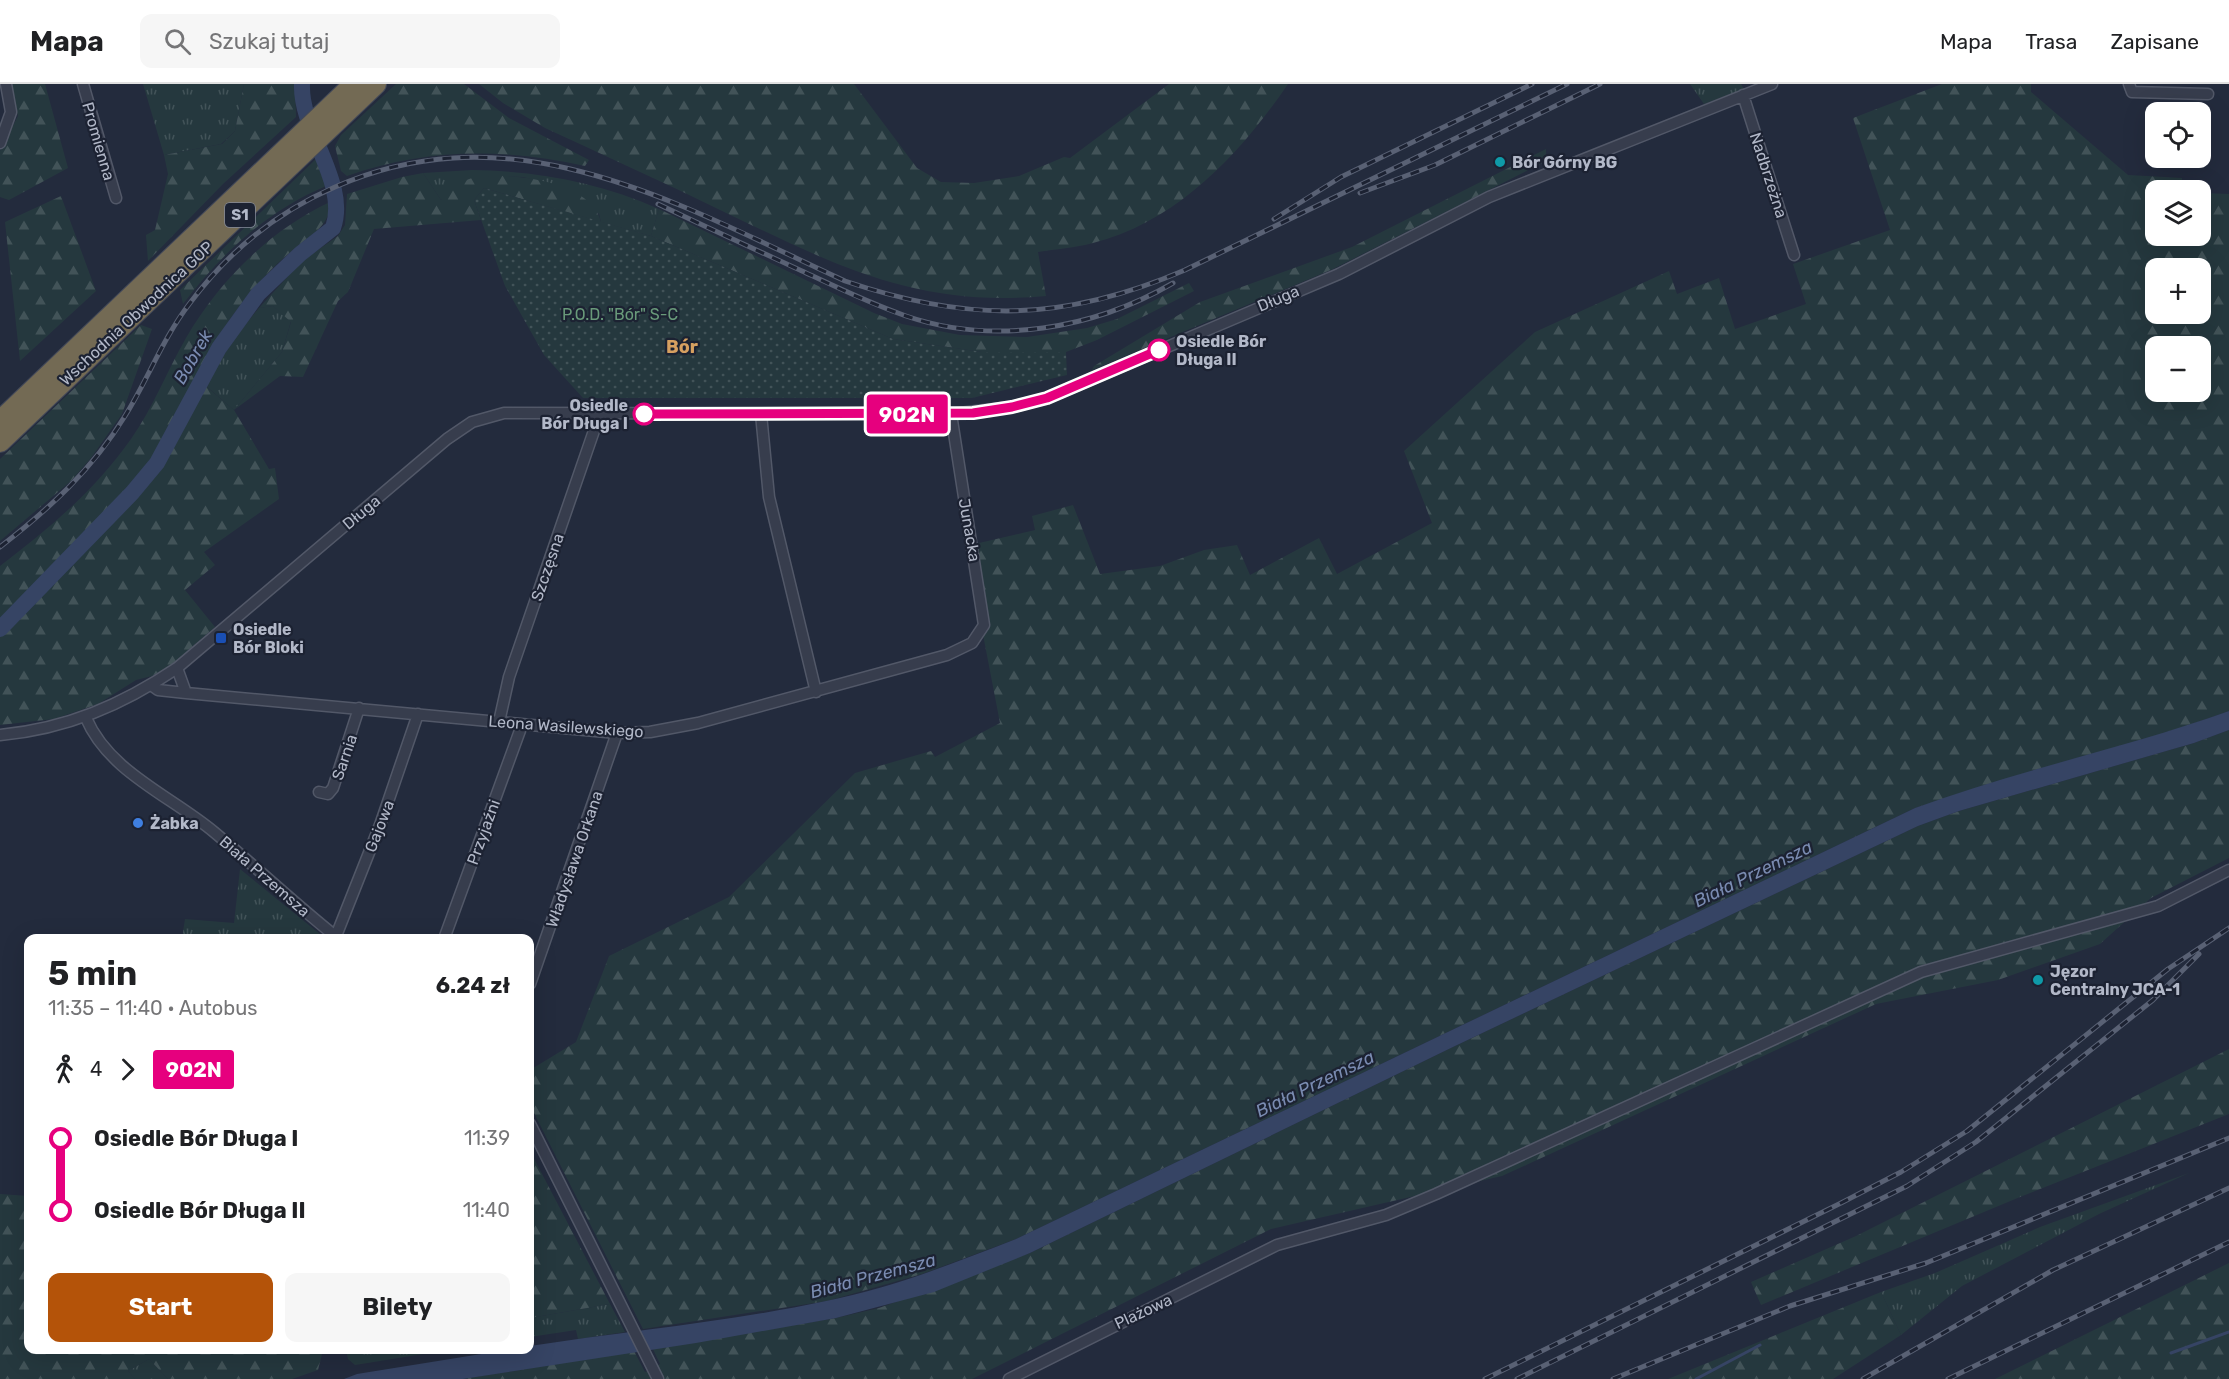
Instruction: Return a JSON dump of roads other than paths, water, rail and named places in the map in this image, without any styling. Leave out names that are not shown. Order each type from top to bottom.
[{"type":"highway","name":"Wschodnia Obwodnica GOP","points":[[0,442],[98,340],[354,84]]},
{"type":"highway","name":"Wschodnia Obwodnica GOP","points":[[0,422],[98,340],[376,84]]},
{"type":"street","points":[[0,143],[11,112],[6,84]]},
{"type":"street","name":"Promienna","points":[[83,84],[116,198]]},
{"type":"street","name":"Długa","points":[[0,735],[35,731],[86,718],[151,685],[177,668],[447,439],[472,422],[504,413],[951,414],[1012,407],[1047,398],[1339,273],[1488,197],[1772,84]]},
{"type":"street","points":[[2129,84],[2132,92],[2208,94]]},
{"type":"street","name":"Nadbrzeżna","points":[[1743,95],[1794,255]]},
{"type":"street","name":"Szczęsna","points":[[499,722],[509,677],[597,422],[597,413]]},
{"type":"street","points":[[761,414],[769,497],[816,692]]},
{"type":"street","name":"Junacka","points":[[951,414],[982,600],[984,625],[972,643]]},
{"type":"street","name":"Leona Wasilewskiego","points":[[151,685],[158,690],[186,693],[617,733],[673,729],[947,655],[972,643]]},
{"type":"street","points":[[177,668],[186,693]]},
{"type":"street","name":"Sarnia","points":[[318,792],[328,794],[333,788],[358,708]]},
{"type":"street","name":"Gajowa","points":[[339,934],[418,714]]},
{"type":"street","name":"Biała Przemsza","points":[[86,718],[100,743],[131,773],[212,830],[333,934]]},
{"type":"street","name":"Przyjaźni","points":[[446,934],[522,724]]},
{"type":"street","name":"Władysława Orkana","points":[[534,972],[617,733]]},
{"type":"street","name":"Plażowa","points":[[1009,1379],[1277,1245],[1386,1215],[1436,1194],[1921,972],[2157,906],[2229,870]]},
{"type":"street","points":[[534,1132],[658,1379]]},
{"type":"water","points":[[2229,711],[2229,730],[2194,743],[1959,811],[1918,826],[1453,1047],[1030,1253],[934,1292],[836,1318],[696,1343],[463,1379],[344,1379],[357,1374],[481,1354],[534,1354],[534,1345],[715,1321],[789,1308],[851,1296],[922,1274],[1016,1239],[1915,808],[1993,782]]},
{"type":"waterway","name":"Bobrek","points":[[0,629],[132,493],[157,463],[219,348],[258,294],[300,254],[333,228],[336,211],[335,193],[308,120],[303,102],[302,84]]},
{"type":"waterway","points":[[2171,1353],[2229,1332]]},
{"type":"waterway","points":[[1696,1379],[1760,1345]]},
{"type":"railway","points":[[1274,219],[1341,177],[1532,84]]},
{"type":"railway","points":[[0,547],[68,488],[98,454],[125,416],[180,316],[205,284],[237,250],[274,221],[314,197],[335,187],[402,165],[468,157],[533,162],[597,176],[660,197],[722,223],[845,281],[890,295],[933,304],[975,310],[1016,311],[1098,300],[1185,270],[1567,84]]},
{"type":"railway","points":[[1360,193],[1435,165],[1600,84]]},
{"type":"railway","points":[[658,204],[867,301],[906,316],[939,325],[974,330],[1008,331],[1077,322],[1110,312],[1173,283]]},
{"type":"railway","points":[[1485,1379],[1901,1172],[1967,1131],[2168,969],[2229,928]]},
{"type":"railway","points":[[1517,1379],[1907,1186],[1976,1142],[2153,1000],[2199,954]]},
{"type":"railway","points":[[1613,1379],[1790,1306],[1926,1263],[2229,1138]]},
{"type":"railway","points":[[1863,1379],[2053,1270],[2229,1188]]},
{"type":"railway","points":[[1948,1379],[2229,1242]]},
{"type":"place","name":"Bór Górny BG","points":[[1500,162]]},
{"type":"place","name":"Osiedle Bór Długa II","points":[[1159,350]]},
{"type":"place","name":"Osiedle Bór Długa I","points":[[644,414]]},
{"type":"place","name":"Osiedle Bór Bloki","points":[[221,638]]},
{"type":"place","name":"Żabka","points":[[138,823]]},
{"type":"place","name":"Jęzor Centralny JCA-1","points":[[2038,980]]},
{"type":"district","name":"Bór","points":[[682,347]]},
{"type":"park label","name":"P.O.D. \"Bór\" S-C","points":[[620,314]]}]
